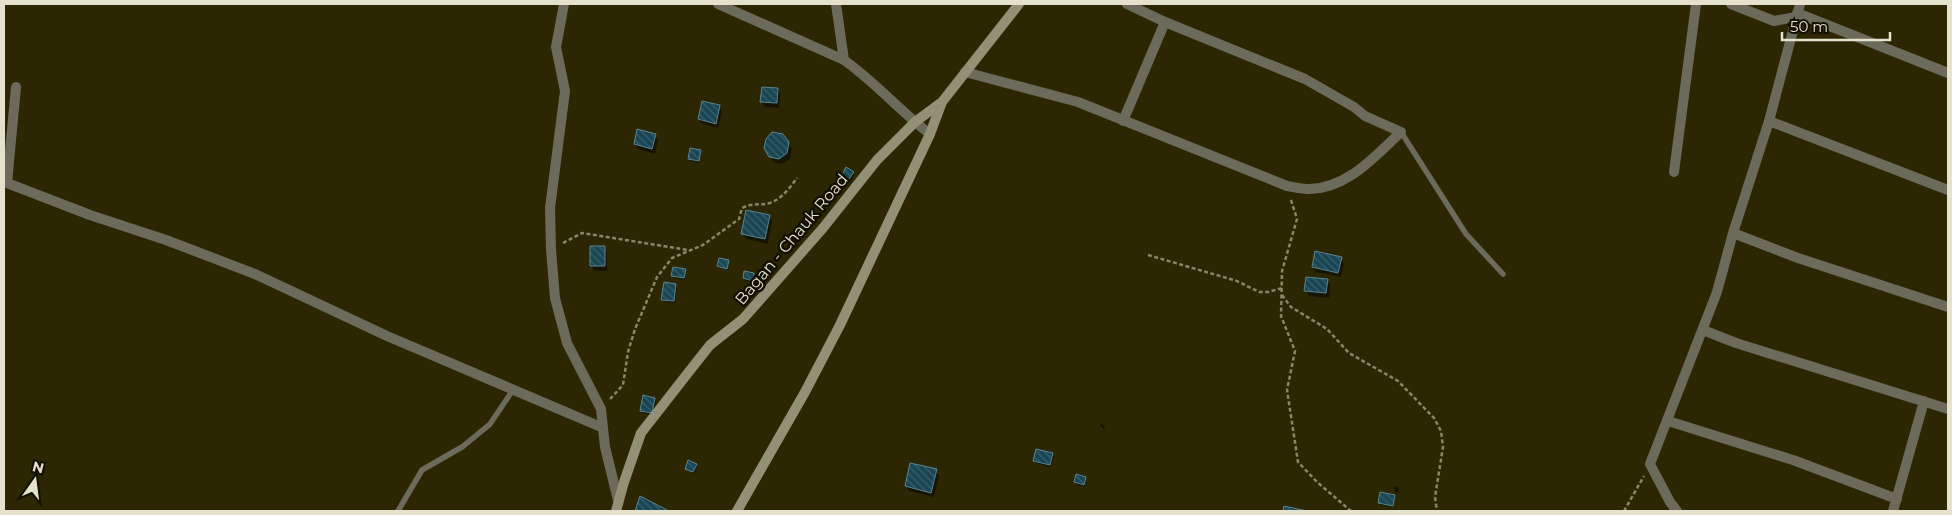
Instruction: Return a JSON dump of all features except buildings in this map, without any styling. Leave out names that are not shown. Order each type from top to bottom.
[{"type":"main road","name":"Bagan - Chauk Road","points":[[616,511],[618,500],[642,433],[710,345],[742,319],[823,228],[877,160],[915,122],[942,102],[1019,4]]},
{"type":"main road","points":[[736,511],[778,440],[840,325],[930,134],[942,102]]},
{"type":"street","points":[[564,4],[556,47],[564,91],[550,208],[555,298],[567,343],[601,410],[601,427],[618,500]]},
{"type":"street","points":[[718,4],[844,60],[862,72],[930,134]]},
{"type":"street","points":[[836,4],[844,60]]},
{"type":"street","points":[[966,72],[1078,102],[1287,186],[1310,189],[1327,186],[1354,175],[1401,132],[1365,116],[1354,107],[1305,79],[1165,22],[1126,4]]},
{"type":"street","points":[[1674,172],[1696,4]]},
{"type":"street","points":[[1731,4],[1774,21],[1798,11],[1948,74]]},
{"type":"street","points":[[1677,511],[1670,502],[1650,464],[1717,292],[1733,233],[1769,121],[1798,11]]},
{"type":"street","points":[[1123,120],[1165,22]]},
{"type":"street","points":[[16,87],[5,183],[90,215],[166,240],[255,274],[387,336],[601,427]]},
{"type":"street","points":[[1769,121],[1948,190]]},
{"type":"street","points":[[1733,233],[1798,258],[1948,307]]},
{"type":"street","points":[[1703,330],[1754,349],[1948,409]]},
{"type":"street","points":[[1893,511],[1924,401]]},
{"type":"street","points":[[1668,421],[1793,460],[1897,499]]},
{"type":"lane","points":[[1401,132],[1466,234],[1503,274]]},
{"type":"lane","points":[[398,511],[422,470],[462,446],[490,424],[513,390]]},
{"type":"path","points":[[601,410],[623,385],[628,352],[635,329],[657,277],[672,258],[703,244],[739,219],[742,208],[751,203],[769,203],[784,194],[797,178]]},
{"type":"path","points":[[1287,186],[1297,219],[1282,272],[1282,316],[1295,351],[1287,390],[1298,462],[1317,482],[1351,511]]},
{"type":"path","points":[[551,249],[582,233],[690,251]]},
{"type":"path","points":[[1148,255],[1238,280],[1259,292],[1268,292],[1282,288]]},
{"type":"path","points":[[1282,294],[1292,307],[1327,329],[1349,353],[1398,381],[1434,418],[1442,431],[1443,447],[1435,497],[1437,511]]},
{"type":"path","points":[[1624,511],[1650,464]]}]
